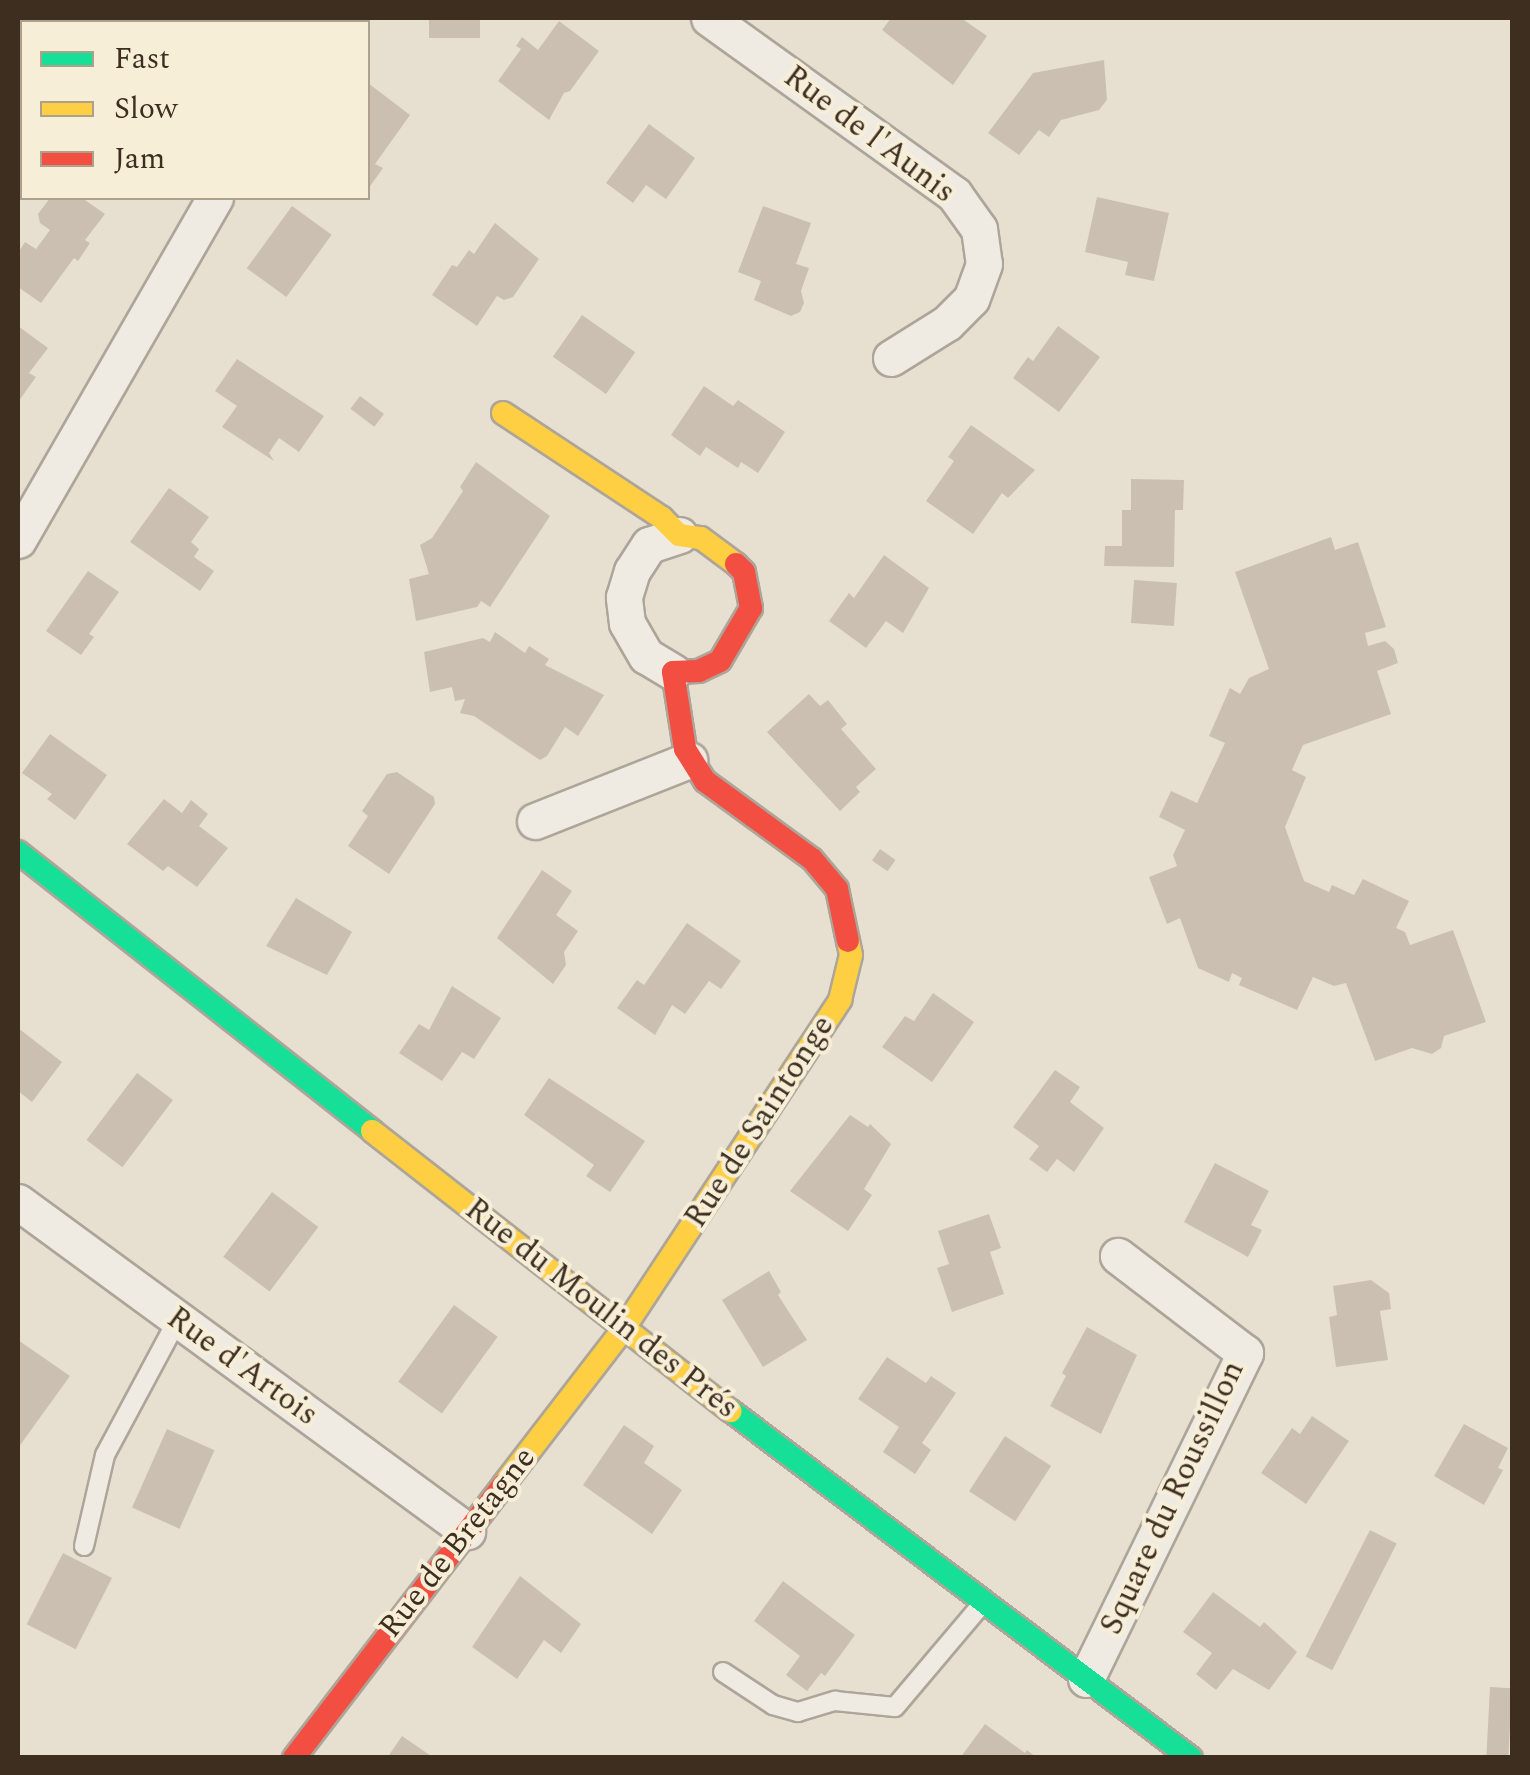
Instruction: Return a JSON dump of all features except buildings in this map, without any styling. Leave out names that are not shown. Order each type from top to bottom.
[{"type":"street","name":"Rue de l'Aunis","points":[[710,18],[954,194],[979,229],[984,264],[971,298],[947,323],[891,358]]},
{"type":"street","points":[[18,540],[215,200]]},
{"type":"street","points":[[503,413],[662,518],[679,535]]},
{"type":"street","points":[[679,535],[701,538],[744,572],[751,608],[720,661],[700,671],[673,672],[646,656],[627,623],[624,597],[632,571],[649,545],[679,535]]},
{"type":"street","points":[[535,821],[689,760],[673,672]]},
{"type":"street","name":"Rue de Saintonge","points":[[624,1328],[840,1000],[851,955],[837,888],[812,859],[705,781],[689,760]]},
{"type":"street","name":"Rue du Moulin des Prés","points":[[18,852],[624,1328],[1192,1758]]},
{"type":"street","name":"Rue d'Artois","points":[[18,1202],[467,1531]]},
{"type":"street","name":"Square du Roussillon","points":[[1086,1679],[1246,1352],[1118,1256]]},
{"type":"street","name":"Rue de Bretagne","points":[[294,1758],[624,1328]]},
{"type":"lane","points":[[84,1546],[105,1455],[178,1319]]},
{"type":"lane","points":[[723,1672],[773,1705],[798,1712],[835,1701],[895,1706],[983,1603]]},
{"type":"traffic: fast","points":[[18,852],[372,1131]]},
{"type":"traffic: fast","points":[[731,1411],[1191,1758]]},
{"type":"traffic: slow","points":[[503,413],[662,518],[679,535],[701,538],[736,564]]},
{"type":"traffic: slow","points":[[504,1484],[624,1328],[840,1000],[851,955],[848,941]]},
{"type":"traffic: slow","points":[[372,1131],[731,1411]]},
{"type":"traffic: jam","points":[[736,564],[744,572],[751,608],[720,661],[699,671],[673,672],[685,749],[705,781],[812,859],[837,889],[848,941]]},
{"type":"traffic: jam","points":[[294,1758],[504,1484]]}]
